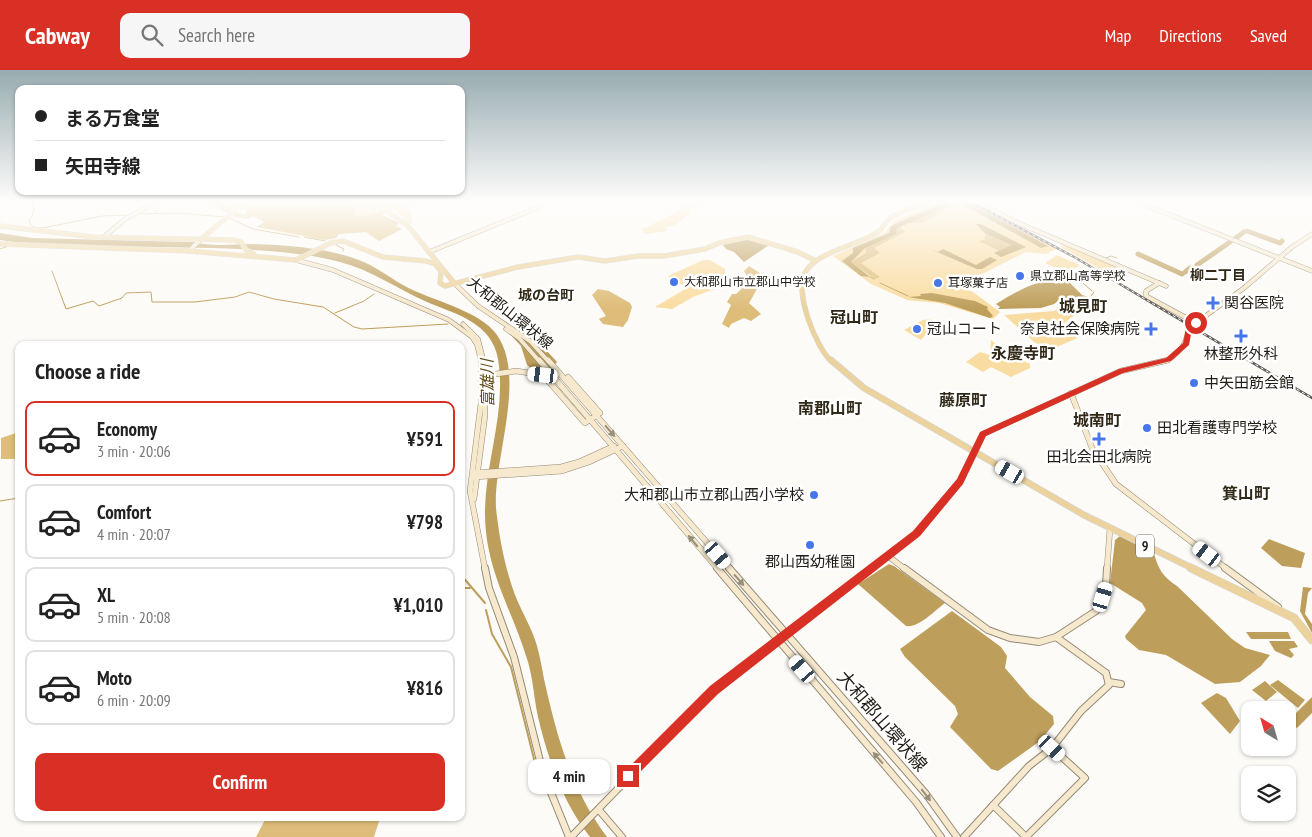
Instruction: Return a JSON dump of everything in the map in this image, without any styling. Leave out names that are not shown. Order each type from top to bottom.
[{"type":"main road","points":[[104,237],[234,240],[241,242],[248,252],[302,257],[336,268],[461,323],[474,334],[481,344],[487,376],[474,475],[470,491],[474,502],[490,588],[514,657],[544,773],[572,836],[598,811],[628,776],[714,690],[785,633],[917,533],[936,508],[952,493],[976,451],[983,434],[988,430],[1009,423],[1071,393],[1130,368],[1169,360],[1186,343],[1189,328],[1244,288],[1277,259],[1308,237]]},
{"type":"main road","points":[[190,251],[203,237]]},
{"type":"main road","points":[[416,237],[456,284]]},
{"type":"main road","points":[[429,252],[466,237]]},
{"type":"main road","points":[[296,260],[320,248],[343,241],[383,257],[419,258],[435,264],[442,274],[441,284],[456,284],[518,267],[578,257],[605,261],[664,256],[705,249],[719,243],[748,237],[798,252],[816,261],[868,237]]},
{"type":"main road","points":[[1050,237],[1166,286]]},
{"type":"main road","points":[[1223,237],[1312,271]]},
{"type":"main road","points":[[0,244],[190,251],[296,260],[333,270],[458,325],[470,335],[477,345],[487,376]]},
{"type":"main road","name":"9","points":[[816,261],[805,271],[801,287],[802,300],[818,343],[827,357],[870,392],[976,451],[1084,515],[1285,612],[1302,624],[1312,640]]},
{"type":"main road","points":[[1159,283],[1146,292],[1146,296],[1178,315],[1196,323]]},
{"type":"main road","name":"大和郡山環状線","points":[[456,284],[470,303],[533,345],[555,368],[614,448],[916,802],[941,837]]},
{"type":"main road","name":"大和郡山環状線","points":[[512,330],[547,371],[593,418],[622,444],[920,788],[957,837]]},
{"type":"main road","name":"大和郡山環状線","points":[[487,376],[522,372],[543,375],[559,381],[593,418]]},
{"type":"main road","name":"大和郡山環状線","points":[[559,381],[593,418]]},
{"type":"main road","points":[[1071,393],[1094,457],[1106,476],[1127,494],[1285,612]]},
{"type":"main road","points":[[474,475],[570,469],[622,444]]},
{"type":"main road","points":[[888,556],[988,630],[1029,642],[1056,637],[1096,611],[1106,586],[1110,528]]},
{"type":"main road","points":[[964,837],[1029,766],[1052,748],[1080,711],[1106,689],[1109,682],[1106,673],[1056,637]]},
{"type":"main road","points":[[1109,682],[1121,684]]},
{"type":"main road","points":[[994,806],[1026,837],[1085,778],[1052,748]]},
{"type":"main road","points":[[598,811],[622,837]]},
{"type":"shaded area","points":[[0,237],[24,237],[193,242],[215,245],[266,244],[320,250],[365,262],[403,285],[467,312],[489,326],[497,335],[505,353],[509,373],[507,419],[496,488],[496,508],[505,563],[511,585],[537,646],[554,721],[567,762],[594,819],[607,837],[590,837],[580,824],[564,795],[547,749],[538,717],[528,662],[501,591],[490,555],[485,516],[486,496],[498,418],[500,379],[498,359],[494,347],[481,328],[461,316],[427,302],[363,270],[315,256],[239,249],[75,246],[0,240]]},
{"type":"shaded area","points":[[308,237],[337,237],[325,240]]},
{"type":"shaded area","points":[[373,237],[387,237],[379,241]]},
{"type":"shaded area","points":[[876,237],[1037,237],[1058,248],[1046,254],[1026,252],[958,286],[973,292],[1000,312],[993,319],[939,303],[907,300],[871,284],[833,256]]},
{"type":"shaded area","points":[[880,237],[890,237],[865,248],[851,262],[870,277],[861,276],[842,261],[853,253],[853,248]]},
{"type":"shaded area","points":[[887,237],[896,237],[874,248],[880,253],[861,263],[880,277],[875,279],[851,262],[866,253],[865,248]]},
{"type":"shaded area","points":[[985,237],[992,237],[1012,245],[999,251],[979,241],[985,240]]},
{"type":"shaded area","points":[[993,237],[1006,237],[1026,247],[1001,257],[994,253],[1012,245]]},
{"type":"shaded area","points":[[1021,237],[1031,237],[1048,246],[1041,248]]},
{"type":"shaded area","points":[[748,239],[769,245],[744,262],[722,244]]},
{"type":"shaded area","points":[[1065,245],[1118,269],[1109,274],[1061,247]]},
{"type":"shaded area","points":[[943,249],[976,265],[990,257],[997,260],[982,269],[977,269],[932,250],[938,252]]},
{"type":"shaded area","points":[[1057,255],[1080,265],[1068,273],[1045,263]]},
{"type":"shaded area","points":[[703,260],[710,260],[725,269],[725,285],[693,297],[672,309],[655,307],[687,288],[668,276]]},
{"type":"shaded area","points":[[749,266],[769,279],[759,286],[749,303],[761,314],[751,321],[744,318],[731,324],[729,328],[722,324],[731,305],[727,302],[732,294],[736,294],[750,281],[744,271]]},
{"type":"shaded area","points":[[1064,277],[1082,295],[1088,297],[1062,298],[1054,304],[1041,308],[998,309],[1000,307],[996,304],[1020,290],[1046,280]]},
{"type":"shaded area","points":[[598,289],[609,291],[630,303],[632,307],[628,320],[623,327],[603,324],[599,319],[606,316],[592,295]]},
{"type":"shaded area","points":[[932,293],[975,301],[988,307],[987,309],[993,316],[990,318],[945,303],[908,297]]},
{"type":"shaded area","name":"県立郡山高等学校","points":[[1065,304],[1079,312],[1064,323],[1082,336],[1050,350],[1034,342],[1004,315],[1054,311]]},
{"type":"shaded area","name":"冠山コート","points":[[930,319],[936,322],[921,340],[904,330],[923,320]]},
{"type":"shaded area","points":[[522,329],[534,339],[543,340],[546,350],[557,362],[551,369],[531,368],[527,365],[521,346],[509,333]]},
{"type":"shaded area","points":[[991,340],[999,346],[1017,352],[1019,355],[1017,358],[1030,364],[1030,368],[1011,377],[991,367],[983,372],[966,362],[980,352],[990,355]]},
{"type":"shaded area","points":[[15,433],[15,459],[1,459],[1,438]]},
{"type":"shaded area","points":[[1120,536],[1154,553],[1157,564],[1165,576],[1232,639],[1245,648],[1270,655],[1261,666],[1240,682],[1215,684],[1166,655],[1139,650],[1126,639],[1125,636],[1146,610],[1142,603],[1110,583],[1115,540]]},
{"type":"shaded area","points":[[1269,539],[1305,553],[1301,568],[1282,566],[1261,548]]},
{"type":"shaded area","points":[[889,564],[945,603],[921,622],[906,626],[858,584]]},
{"type":"shaded area","points":[[1303,587],[1312,588],[1308,593],[1305,614],[1312,624],[1312,633],[1300,611]]},
{"type":"shaded area","points":[[952,611],[1001,647],[1007,656],[1005,668],[1030,697],[1053,716],[1054,724],[1040,741],[998,771],[991,769],[950,727],[958,714],[955,706],[905,657],[900,649]]},
{"type":"shaded area","points":[[1246,632],[1288,632],[1291,639],[1251,639]]},
{"type":"shaded area","points":[[1269,641],[1294,641],[1298,647],[1289,649],[1294,655],[1291,658],[1275,651]]},
{"type":"shaded area","points":[[1278,680],[1305,700],[1298,708],[1296,701],[1289,701],[1270,685]]},
{"type":"shaded area","points":[[1265,681],[1277,692],[1266,701],[1252,690]]},
{"type":"shaded area","points":[[1217,693],[1226,698],[1240,721],[1230,734],[1201,703]]},
{"type":"shaded area","points":[[1312,697],[1312,713],[1297,728],[1296,713]]},
{"type":"shaded area","points":[[264,821],[379,821],[374,837],[256,837]]},
{"type":"waterway","points":[[304,237],[325,241]]},
{"type":"waterway","points":[[1233,240],[1237,237]]},
{"type":"waterway","points":[[1263,237],[1280,243],[1282,241]]},
{"type":"waterway","points":[[1197,265],[1230,242]]},
{"type":"waterway","points":[[334,244],[344,249],[343,251]]},
{"type":"waterway","points":[[0,249],[9,246]]},
{"type":"waterway","points":[[1138,254],[1182,274]]},
{"type":"waterway","points":[[1106,258],[1111,256],[1117,258]]},
{"type":"waterway","points":[[1185,272],[1190,268]]},
{"type":"waterway","points":[[1101,269],[1109,275]]},
{"type":"waterway","points":[[52,271],[66,309],[93,301],[99,306],[122,298],[126,293],[151,292],[152,302],[195,302],[235,297],[249,292],[274,299],[323,307],[354,327],[362,329],[448,324]]},
{"type":"waterway","points":[[870,277],[874,279]]},
{"type":"waterway","points":[[1076,277],[1092,291]]},
{"type":"waterway","points":[[880,283],[908,296]]},
{"type":"waterway","points":[[1091,296],[1094,292]]},
{"type":"waterway","points":[[335,313],[364,301],[374,294]]},
{"type":"waterway","points":[[0,501],[15,499]]},
{"type":"waterway","points":[[465,580],[485,603]]},
{"type":"waterway","points":[[465,588],[470,588]]},
{"type":"waterway","points":[[486,610],[492,634],[511,667],[537,771]]},
{"type":"railway","points":[[1036,237],[1076,258],[1312,398]]},
{"type":"place","name":"県立郡山高等学校","points":[[1020,276]]},
{"type":"place","name":"大和郡山市立郡山中学校","points":[[674,282]]},
{"type":"place","name":"耳塚菓子店","points":[[938,283]]},
{"type":"place","name":"関谷医院","points":[[1213,303]]},
{"type":"place","name":"冠山コート","points":[[917,329]]},
{"type":"place","name":"奈良社会保険病院","points":[[1151,329]]},
{"type":"place","name":"林整形外科","points":[[1241,336]]},
{"type":"place","name":"中矢田筋会館","points":[[1194,383]]},
{"type":"place","name":"田北看護専門学校","points":[[1147,428]]},
{"type":"place","name":"田北会田北病院","points":[[1099,439]]},
{"type":"place","name":"大和郡山市立郡山西小学校","points":[[814,495]]},
{"type":"place","name":"郡山西幼稚園","points":[[810,545]]},
{"type":"district","name":"柳二丁目","points":[[1218,275]]},
{"type":"district","name":"城の台町","points":[[546,295]]},
{"type":"district","name":"城見町","points":[[1083,306]]},
{"type":"district","name":"冠山町","points":[[854,317]]},
{"type":"district","name":"永慶寺町","points":[[1023,353]]},
{"type":"district","name":"藤原町","points":[[963,400]]},
{"type":"district","name":"南郡山町","points":[[830,408]]},
{"type":"district","name":"城南町","points":[[1097,420]]},
{"type":"district","name":"箕山町","points":[[1246,493]]},
{"type":"route","points":[[628,776],[714,690],[785,633],[917,533],[936,508],[952,493],[964,474],[983,434],[988,430],[1009,423],[1052,401],[1121,371],[1169,360],[1186,343],[1189,328],[1196,323]]},
{"type":"water label","name":"富雄川","points":[[487,383]]}]
